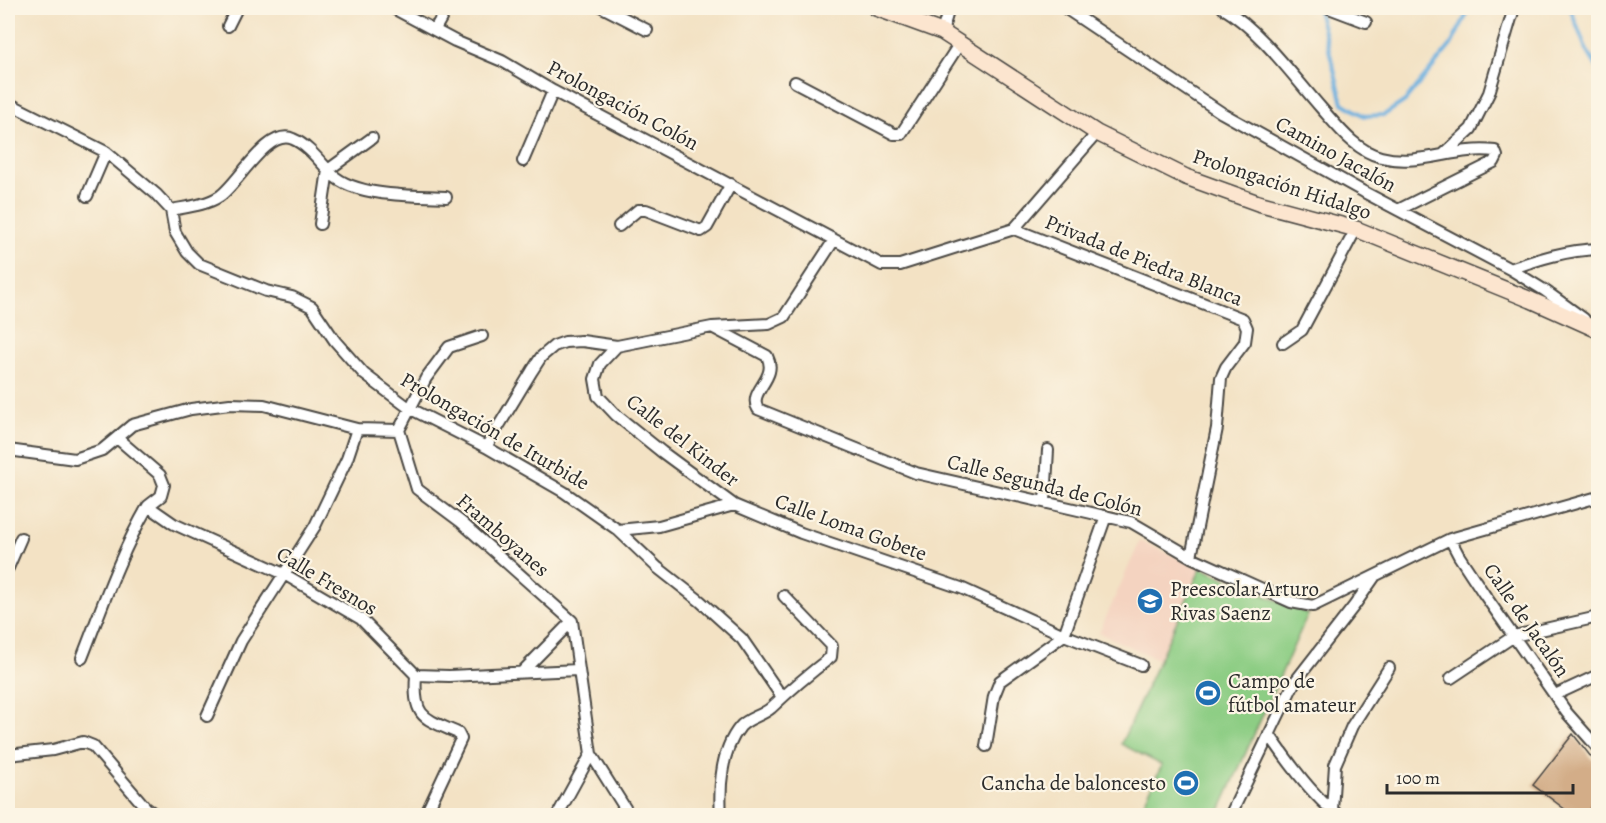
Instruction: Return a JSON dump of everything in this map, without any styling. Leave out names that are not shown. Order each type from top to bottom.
[{"type":"street","points":[[228,26],[237,8]]},
{"type":"street","name":"Prolongación Colón","points":[[393,8],[455,41],[502,61],[553,91],[882,265],[900,265],[1014,229]]},
{"type":"street","points":[[435,29],[447,8]]},
{"type":"street","points":[[604,8],[647,30]]},
{"type":"street","name":"Prolongación Hidalgo","points":[[876,8],[942,32],[1097,133],[1186,177],[1257,203],[1356,229],[1596,328]]},
{"type":"street","points":[[942,32],[949,8]]},
{"type":"street","name":"Camino Jacalón","points":[[1065,8],[1222,114],[1509,269],[1544,290],[1596,328]]},
{"type":"street","points":[[1223,8],[1248,26],[1348,139],[1380,157],[1417,161],[1443,155],[1495,151],[1497,156],[1494,162],[1398,210]]},
{"type":"street","points":[[1329,8],[1366,22]]},
{"type":"street","points":[[1443,155],[1471,129],[1489,93],[1514,8]]},
{"type":"street","points":[[795,82],[894,134],[900,134],[960,43]]},
{"type":"street","points":[[523,161],[553,91]]},
{"type":"street","name":"Prolongación de Iturbide","points":[[8,103],[106,152],[156,194],[171,210],[176,232],[187,252],[199,264],[266,291],[292,297],[312,307],[335,341],[364,374],[409,408],[486,447],[564,492],[618,530],[658,568],[700,601],[742,639],[782,697]]},
{"type":"street","points":[[1014,229],[1097,133]]},
{"type":"street","points":[[171,210],[220,196],[259,152],[278,138],[291,137],[333,176],[368,192],[446,197]]},
{"type":"street","points":[[320,224],[328,170],[372,138]]},
{"type":"street","points":[[87,196],[106,152]]},
{"type":"street","points":[[619,226],[638,210],[646,210],[701,231],[707,227],[731,184]]},
{"type":"street","name":"Privada de Piedra Blanca","points":[[1014,229],[1243,319],[1247,328],[1245,342],[1226,367],[1221,378],[1217,428],[1191,557]]},
{"type":"street","points":[[1283,342],[1302,330],[1356,229]]},
{"type":"street","points":[[486,447],[541,357],[554,346],[565,342],[582,341],[617,346],[712,327],[769,324],[784,317],[834,240]]},
{"type":"street","points":[[1509,269],[1548,256],[1577,250],[1599,249]]},
{"type":"street","name":"Calle Segunda de Colón","points":[[712,327],[767,356],[771,363],[770,373],[756,398],[755,404],[758,409],[916,473],[1131,522],[1191,557],[1291,602],[1313,606],[1450,539],[1599,498]]},
{"type":"street","points":[[8,450],[75,459],[102,450],[132,425],[191,410],[230,404],[264,405],[357,429],[399,430],[426,378],[449,347],[482,336]]},
{"type":"street","name":"Calle del Kinder","points":[[617,346],[600,364],[595,379],[598,396],[616,415],[653,445],[734,504]]},
{"type":"street","points":[[207,716],[241,641],[315,526],[347,459],[357,429]]},
{"type":"street","name":"Framboyanes","points":[[399,430],[417,489],[461,522],[572,621]]},
{"type":"street","points":[[82,658],[134,530],[148,506],[161,496],[164,485],[160,475],[117,438]]},
{"type":"street","points":[[1045,501],[1048,450]]},
{"type":"street","points":[[618,530],[659,526],[734,504]]},
{"type":"street","name":"Calle Loma Gobete","points":[[734,504],[801,533],[961,588],[1064,635],[1141,664]]},
{"type":"street","name":"Calle Fresnos","points":[[148,506],[174,524],[284,574],[361,619],[416,675]]},
{"type":"street","points":[[986,746],[994,696],[1000,681],[1064,635],[1106,516]]},
{"type":"street","points":[[8,568],[21,538]]},
{"type":"street","name":"Calle de Jacalón","points":[[1450,539],[1459,556],[1567,713],[1599,748]]},
{"type":"street","points":[[1230,816],[1294,683],[1377,574]]},
{"type":"street","points":[[721,816],[720,798],[726,752],[740,726],[769,710],[831,657],[832,646],[784,596]]},
{"type":"street","points":[[1451,678],[1514,636],[1599,617]]},
{"type":"street","points":[[572,621],[591,754],[630,816]]},
{"type":"street","points":[[522,672],[572,621]]},
{"type":"street","points":[[1336,813],[1335,765],[1352,726],[1389,668]]},
{"type":"street","points":[[425,816],[461,739],[458,733],[425,719],[417,708],[416,675],[449,676],[578,670]]},
{"type":"street","points":[[1555,694],[1599,675]]},
{"type":"street","points":[[1269,734],[1292,766],[1336,813]]},
{"type":"street","points":[[8,755],[53,750],[83,742],[93,746],[146,808],[157,816]]},
{"type":"street","points":[[557,816],[591,754]]},
{"type":"shaded area","name":"Preescolar Arturo Rivas Saenz","points":[[1140,541],[1201,568],[1159,660],[1099,633]]},
{"type":"green space","name":"Campo de fútbol amateur","points":[[1201,568],[1308,614],[1218,815],[1163,815],[1144,803],[1162,765],[1121,744]]},
{"type":"building","points":[[1573,734],[1599,767],[1599,796],[1584,816],[1574,816],[1533,785]]},
{"type":"waterway","points":[[1317,8],[1343,103],[1364,116],[1384,115],[1405,101],[1451,45],[1470,8]]},
{"type":"waterway","points":[[1570,8],[1586,49],[1598,69]]},
{"type":"place","name":"Preescolar Arturo Rivas Saenz","points":[[1150,601]]},
{"type":"place","name":"Campo de fútbol amateur","points":[[1208,693]]},
{"type":"place","name":"Cancha de baloncesto","points":[[1186,783]]}]
